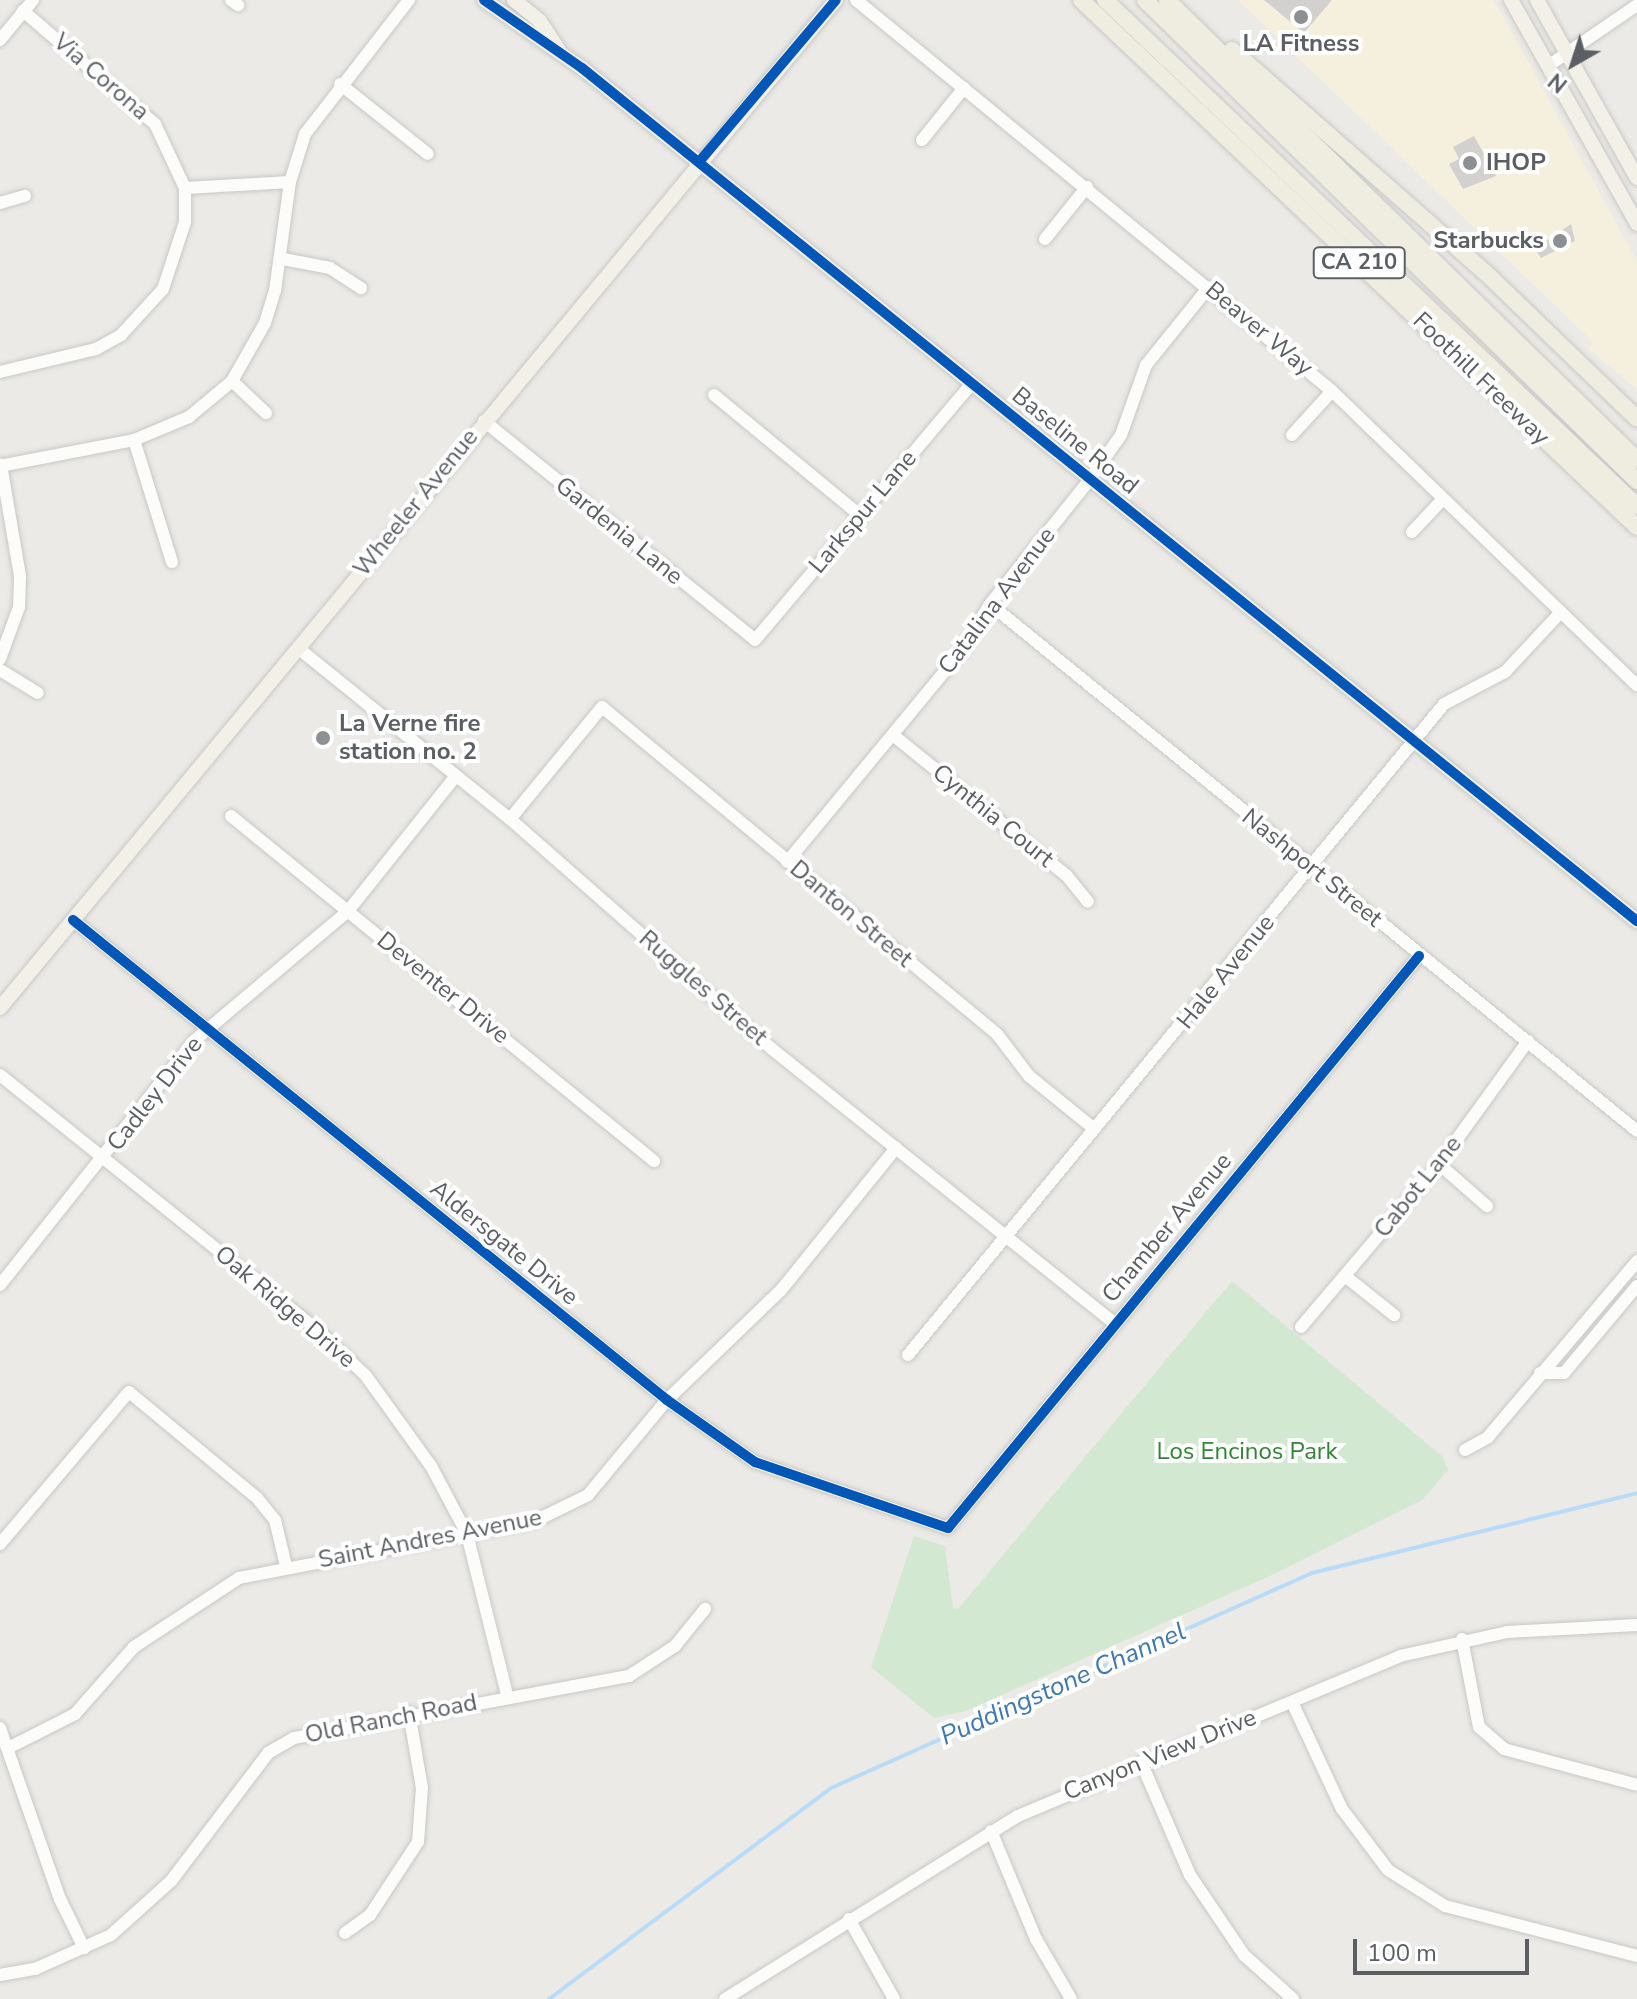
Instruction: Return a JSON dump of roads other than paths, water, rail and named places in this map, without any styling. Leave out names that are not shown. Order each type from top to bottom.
[{"type":"highway","name":"Foothill Freeway","points":[[1081,0],[1637,527]]},
{"type":"highway","points":[[1105,0],[1637,506]]},
{"type":"highway","points":[[1145,0],[1637,481]]},
{"type":"highway","name":"CA 210","points":[[1167,0],[1637,460]]},
{"type":"highway","points":[[1173,0],[1485,272],[1637,419]]},
{"type":"main road","name":"Baseline Road","points":[[484,0],[528,36],[559,50],[1637,921]]},
{"type":"main road","name":"Baseline Road","points":[[514,0],[540,21],[559,50]]},
{"type":"main road","name":"Wheeler Avenue","points":[[0,1008],[836,0]]},
{"type":"main road","points":[[1511,0],[1637,224]]},
{"type":"main road","points":[[1537,0],[1637,178]]},
{"type":"street","points":[[0,40],[33,0]]},
{"type":"street","points":[[0,659],[19,607],[20,576],[0,466],[134,440],[189,417],[232,381],[265,323],[283,259],[290,182],[305,134],[340,84],[409,0]]},
{"type":"street","name":"Beaver Way","points":[[856,0],[1332,391],[1637,686]]},
{"type":"street","points":[[1548,66],[1637,5]]},
{"type":"street","name":"Via Corona","points":[[23,11],[155,124],[185,188]]},
{"type":"street","points":[[340,84],[428,154]]},
{"type":"street","points":[[922,140],[964,88]]},
{"type":"street","points":[[0,372],[96,349],[144,316],[177,258],[185,188],[290,182]]},
{"type":"street","points":[[1045,239],[1087,187]]},
{"type":"street","points":[[0,203],[25,196]]},
{"type":"street","points":[[283,259],[330,268],[361,288]]},
{"type":"street","name":"Catalina Avenue","points":[[787,862],[965,647],[990,604],[1090,479],[1121,435],[1146,365],[1209,287]]},
{"type":"street","points":[[232,381],[266,413]]},
{"type":"street","name":"Larkspur Lane","points":[[755,640],[972,383]]},
{"type":"street","points":[[1292,435],[1332,391]]},
{"type":"street","points":[[714,395],[861,516]]},
{"type":"street","name":"Gardenia Lane","points":[[484,421],[755,640]]},
{"type":"street","points":[[134,440],[172,562]]},
{"type":"street","points":[[1412,532],[1443,499]]},
{"type":"street","name":"Nashport Street","points":[[990,604],[1637,1131]]},
{"type":"street","name":"Hale Avenue","points":[[908,1355],[1444,704],[1505,672],[1561,612]]},
{"type":"street","name":"Ruggles Street","points":[[298,648],[510,819],[772,1049],[1113,1322]]},
{"type":"street","points":[[0,670],[38,693]]},
{"type":"street","name":"Danton Street","points":[[510,819],[602,707],[997,1034],[1029,1076],[1093,1128]]},
{"type":"street","name":"Cynthia Court","points":[[893,735],[1067,876],[1088,902]]},
{"type":"street","name":"Cadley Drive","points":[[0,1285],[208,1029],[348,911],[455,777]]},
{"type":"street","name":"Deventer Drive","points":[[231,816],[654,1161]]},
{"type":"street","name":"Aldersgate Drive","points":[[73,920],[667,1400],[755,1462],[948,1528]]},
{"type":"street","name":"Chamber Avenue","points":[[948,1528],[1113,1322],[1419,956]]},
{"type":"street","name":"Cabot Lane","points":[[1301,1327],[1439,1164],[1528,1041]]},
{"type":"street","name":"Oak Ridge Drive","points":[[0,1075],[105,1158],[366,1376],[431,1466],[467,1534],[508,1698]]},
{"type":"street","name":"Saint Andres Avenue","points":[[8,1748],[75,1714],[134,1647],[168,1619],[239,1578],[286,1566],[535,1521],[588,1495],[667,1400],[781,1290],[896,1148]]},
{"type":"street","points":[[1439,1164],[1487,1206]]},
{"type":"street","points":[[1465,1450],[1488,1437],[1637,1261]]},
{"type":"street","points":[[1345,1276],[1394,1315]]},
{"type":"street","points":[[1540,1373],[1564,1373],[1637,1286]]},
{"type":"street","points":[[0,1544],[129,1392],[257,1498],[275,1520],[286,1566]]},
{"type":"street","name":"Old Ranch Road","points":[[0,1975],[84,1948],[111,1935],[171,1881],[268,1753],[294,1738],[409,1713],[629,1676],[653,1665],[705,1609]]},
{"type":"street","name":"Canyon View Drive","points":[[725,1999],[991,1831],[1141,1762],[1400,1656],[1462,1639],[1637,1625]]},
{"type":"street","points":[[1462,1639],[1479,1727],[1504,1749],[1637,1785]]},
{"type":"street","points":[[1292,1702],[1342,1809],[1388,1870],[1445,1906],[1637,1956]]},
{"type":"street","points":[[345,1933],[370,1915],[418,1842],[422,1788],[409,1713]]},
{"type":"street","points":[[0,1728],[60,1899],[84,1948]]},
{"type":"street","points":[[1141,1762],[1190,1875],[1244,1955],[1293,1999]]},
{"type":"street","points":[[991,1831],[1036,1939],[1071,1999]]},
{"type":"street","points":[[849,1919],[894,1999]]},
{"type":"waterway","name":"Puddingstone Channel","points":[[549,1999],[831,1788],[1312,1573],[1637,1493]]},
{"type":"place","name":"LA Fitness","points":[[1301,17]]},
{"type":"place","name":"IHOP","points":[[1470,163]]},
{"type":"place","name":"Starbucks","points":[[1560,241]]},
{"type":"place","name":"La Verne fire station no. 2","points":[[323,738]]},
{"type":"park label","name":"Los Encinos Park","points":[[1247,1452]]}]
